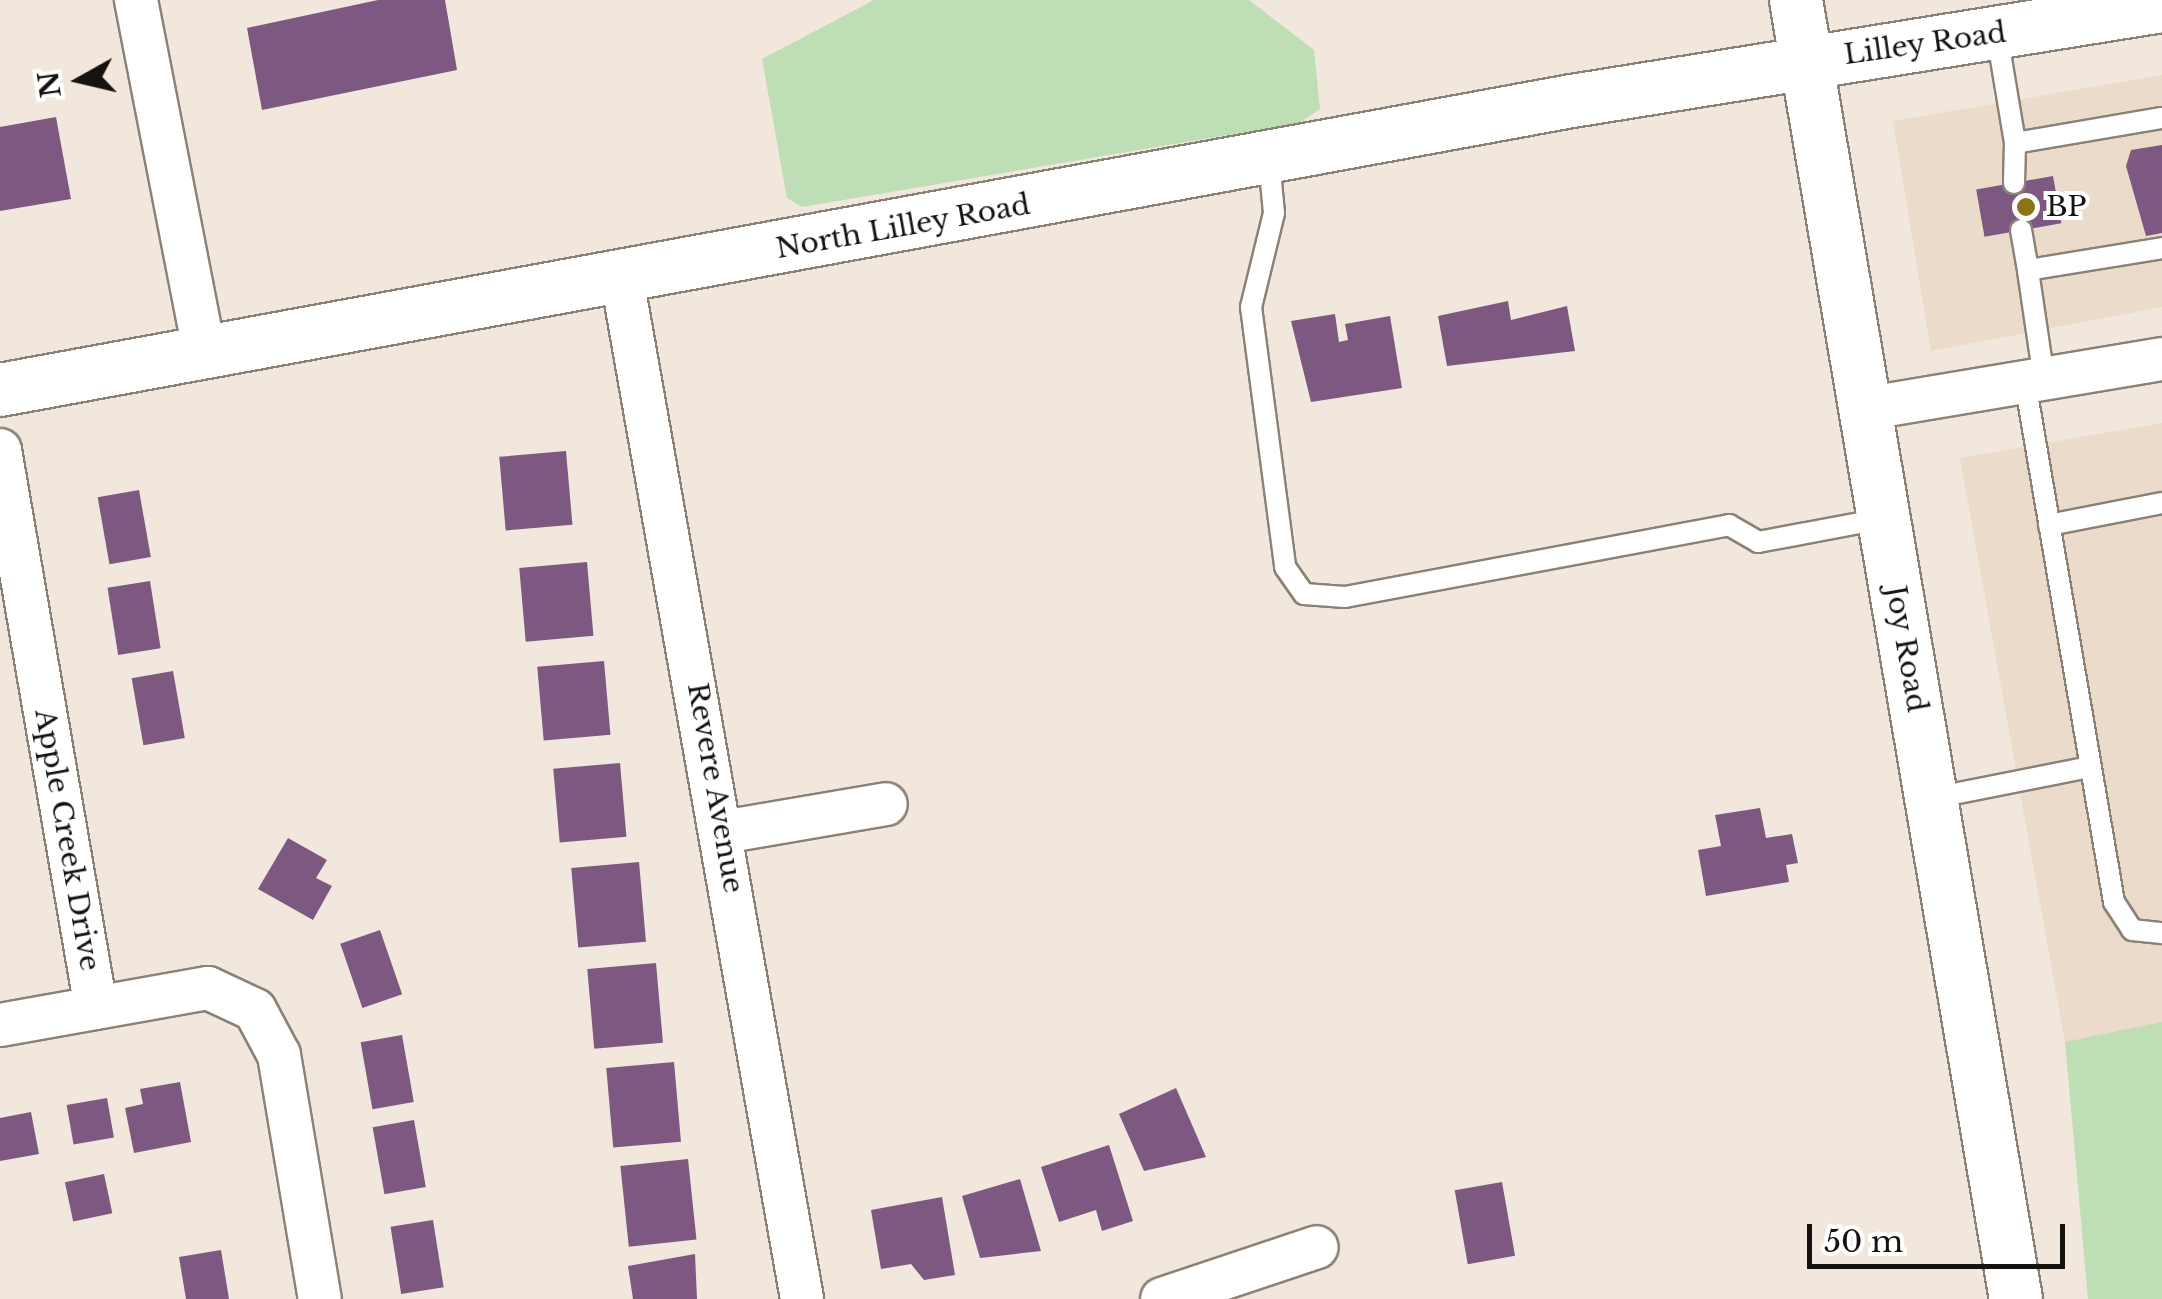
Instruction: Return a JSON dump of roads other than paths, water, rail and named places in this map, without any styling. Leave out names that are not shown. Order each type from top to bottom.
[{"type":"street","points":[[136,0],[205,354]]},
{"type":"street","name":"Joy Road","points":[[1796,0],[2016,1299]]},
{"type":"street","name":"Lilley Road","points":[[1806,60],[2162,6]]},
{"type":"street","name":"North Lilley Road","points":[[0,390],[1806,60]]},
{"type":"street","name":"Revere Avenue","points":[[622,279],[723,832],[802,1299]]},
{"type":"street","points":[[1863,409],[2162,358]]},
{"type":"street","name":"Apple Creek Drive","points":[[0,450],[96,1008],[208,988],[235,996],[269,1027],[320,1299]]},
{"type":"street","points":[[723,832],[886,804]]},
{"type":"street","points":[[0,1025],[96,1008]]},
{"type":"street","points":[[1162,1299],[1317,1247]]},
{"type":"lane","points":[[1997,34],[2015,143],[2014,183]]},
{"type":"lane","points":[[2015,143],[2162,118]]},
{"type":"lane","points":[[1269,161],[1274,213],[1251,307],[1285,567],[1304,594],[1345,597],[1729,525],[1758,542],[1882,519]]},
{"type":"lane","points":[[2021,230],[2028,270],[2049,525],[2114,902],[2132,930],[2162,933]]},
{"type":"lane","points":[[2028,270],[2162,248]]},
{"type":"lane","points":[[2049,525],[2162,503]]},
{"type":"lane","points":[[1933,798],[2090,767]]},
{"type":"place","name":"BP","points":[[2026,207]]}]
